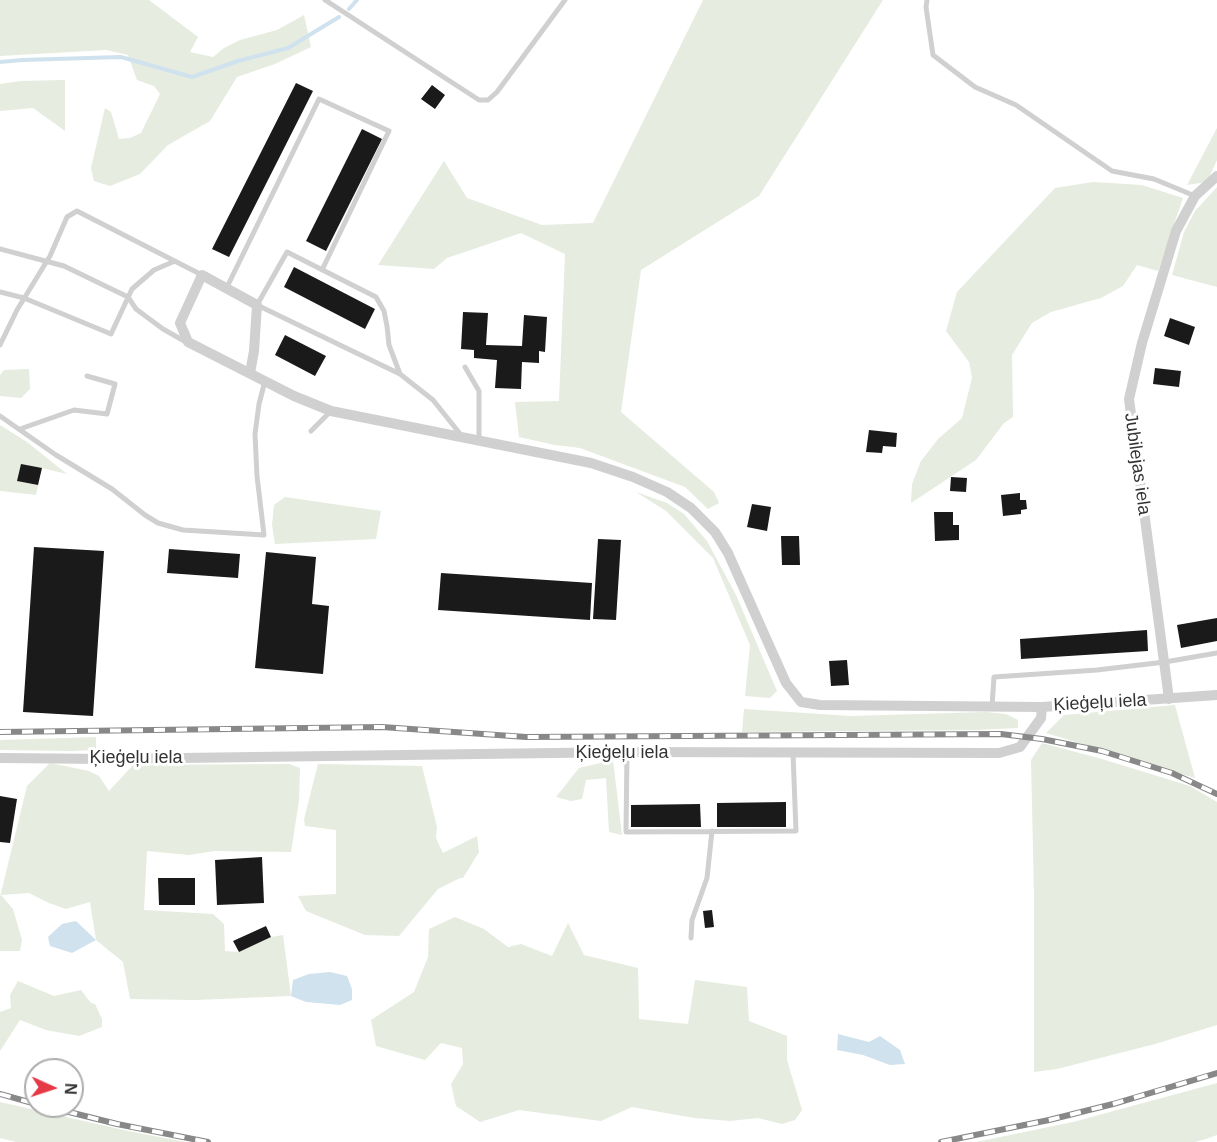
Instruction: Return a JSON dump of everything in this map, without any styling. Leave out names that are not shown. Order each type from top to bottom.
[{"type":"street","name":"Jubilejas iela","points":[[1169,699],[1129,399],[1142,343],[1176,231],[1196,196],[1217,176]]},
{"type":"street","points":[[250,373],[257,305],[202,275],[180,323],[188,342],[294,396],[332,411],[591,463],[633,477],[667,492],[691,508],[715,532],[728,553],[786,683],[801,702],[820,705],[1042,707]]},
{"type":"street","name":"Ķieģeļu iela","points":[[0,758],[107,759],[627,752],[999,753],[1020,747],[1041,718],[1042,707],[1217,695]]},
{"type":"lane","points":[[325,0],[479,100],[488,100],[497,92],[565,0]]},
{"type":"lane","points":[[927,0],[933,55],[975,87],[1016,105],[1112,171],[1154,179],[1196,196]]},
{"type":"lane","points":[[227,287],[319,99],[389,131],[322,270]]},
{"type":"lane","points":[[1,341],[48,260],[67,217],[77,211],[202,275]]},
{"type":"lane","points":[[0,249],[48,260],[128,297],[136,309],[164,329],[188,342]]},
{"type":"lane","points":[[399,374],[388,345],[384,311],[376,297],[287,252],[257,305],[399,374],[433,400],[461,436]]},
{"type":"lane","points":[[0,292],[24,298],[111,334],[132,289],[154,270],[175,261]]},
{"type":"lane","points":[[465,367],[479,391],[479,439]]},
{"type":"lane","points":[[20,429],[74,410],[107,414],[116,384],[87,376]]},
{"type":"lane","points":[[0,416],[56,455],[112,489],[158,523],[183,530],[264,535],[255,434],[265,381]]},
{"type":"lane","points":[[311,431],[332,411]]},
{"type":"lane","points":[[992,707],[994,677],[1097,670],[1217,653]]},
{"type":"lane","points":[[627,752],[626,832],[796,831],[793,753]]},
{"type":"lane","points":[[692,938],[692,920],[707,878],[712,831]]},
{"type":"shaded area","points":[[0,0],[149,0],[198,37],[190,52],[213,57],[240,40],[277,30],[304,15],[311,47],[275,64],[237,77],[210,121],[168,145],[140,174],[110,186],[94,181],[91,168],[105,108],[111,112],[119,139],[130,138],[141,133],[160,94],[154,86],[137,80],[128,55],[106,50],[0,56]]},
{"type":"shaded area","points":[[703,0],[883,0],[759,196],[641,270],[621,412],[714,492],[719,503],[708,509],[685,487],[580,448],[519,437],[515,402],[559,401],[565,254],[521,233],[447,258],[434,269],[378,265],[444,161],[467,198],[542,225],[593,223]]},
{"type":"shaded area","points":[[65,80],[65,131],[33,108],[0,111],[0,84]]},
{"type":"shaded area","points":[[1217,128],[1217,160],[1207,182],[1187,185]]},
{"type":"shaded area","points":[[1093,182],[1142,185],[1183,198],[1158,271],[1137,265],[1123,286],[1101,298],[1051,312],[1032,323],[1012,355],[1013,417],[1004,423],[976,460],[911,503],[912,484],[921,461],[938,439],[962,418],[972,378],[969,362],[946,331],[957,292],[1055,188]]},
{"type":"shaded area","points":[[1217,187],[1217,287],[1172,275],[1184,232],[1195,211]]},
{"type":"shaded area","points":[[29,369],[30,389],[21,398],[0,396],[0,375],[4,370]]},
{"type":"shaded area","points":[[0,425],[27,442],[67,474],[42,468],[18,481],[38,485],[36,495],[0,491]]},
{"type":"shaded area","points":[[636,492],[667,503],[684,514],[707,541],[736,595],[777,691],[770,698],[745,696],[750,645],[713,558],[666,511]]},
{"type":"shaded area","points":[[285,497],[381,511],[376,539],[275,544],[272,525],[274,505]]},
{"type":"shaded area","points":[[1175,705],[1195,778],[1046,733],[1064,715]]},
{"type":"shaded area","points":[[744,709],[851,716],[986,712],[1006,714],[1018,720],[1018,728],[742,732]]},
{"type":"shaded area","points":[[96,737],[96,750],[0,750],[0,740]]},
{"type":"shaded area","points":[[1042,743],[1190,786],[1217,802],[1217,1025],[1155,1044],[1057,1069],[1034,1072],[1031,760]]},
{"type":"shaded area","points":[[613,760],[622,835],[609,832],[606,778],[586,780],[582,799],[571,801],[556,797],[579,768]]},
{"type":"shaded area","points":[[50,763],[89,771],[99,776],[109,791],[133,765],[289,764],[300,768],[299,801],[291,852],[215,851],[189,855],[147,851],[144,910],[213,914],[224,924],[225,951],[239,952],[271,937],[283,935],[291,996],[195,1000],[130,999],[123,962],[96,940],[90,902],[66,909],[29,893],[1,895],[13,909],[22,940],[20,951],[0,951],[0,897],[27,786]]},
{"type":"shaded area","points":[[318,764],[422,766],[437,827],[436,838],[443,853],[477,836],[479,852],[463,878],[438,889],[399,936],[365,935],[306,911],[298,896],[336,894],[336,830],[305,826],[304,819]]},
{"type":"shaded area","points":[[455,917],[484,929],[508,947],[521,944],[552,956],[568,923],[584,955],[638,968],[639,1019],[688,1024],[695,980],[747,987],[749,1021],[787,1036],[787,1060],[802,1110],[795,1120],[782,1124],[758,1118],[730,1121],[694,1118],[632,1107],[601,1121],[519,1110],[480,1122],[456,1106],[451,1084],[463,1064],[462,1048],[441,1043],[425,1060],[376,1046],[371,1020],[414,992],[428,957],[429,929]]},
{"type":"shaded area","points":[[18,981],[54,996],[81,990],[91,1003],[95,1004],[102,1019],[102,1027],[79,1036],[46,1030],[20,1020],[0,1051],[0,1012],[11,1008],[10,995]]},
{"type":"shaded area","points":[[1217,1083],[1217,1135],[1195,1142],[976,1142],[1073,1122]]},
{"type":"shaded area","points":[[0,1102],[24,1107],[24,1118],[71,1118],[186,1142],[16,1142],[0,1138]]},
{"type":"water","points":[[76,921],[96,940],[72,953],[50,946],[48,937],[62,924]]},
{"type":"water","points":[[330,972],[347,976],[352,989],[352,1000],[340,1005],[306,1002],[291,996],[293,980],[309,974]]},
{"type":"water","points":[[838,1034],[869,1042],[880,1036],[900,1050],[905,1064],[890,1065],[863,1055],[837,1050]]},
{"type":"building","points":[[296,83],[313,91],[229,257],[212,249]]},
{"type":"building","points":[[432,85],[445,95],[435,109],[421,99]]},
{"type":"building","points":[[362,129],[382,139],[326,251],[306,241]]},
{"type":"building","points":[[294,267],[375,309],[365,329],[284,287]]},
{"type":"building","points":[[463,312],[488,313],[486,345],[522,346],[524,315],[547,317],[545,352],[539,351],[539,363],[522,362],[521,389],[495,388],[497,360],[474,358],[474,350],[461,349]]},
{"type":"building","points":[[1170,318],[1195,327],[1189,345],[1164,336]]},
{"type":"building","points":[[285,335],[326,356],[315,376],[275,355]]},
{"type":"building","points":[[1155,368],[1181,371],[1179,387],[1153,384]]},
{"type":"building","points":[[869,430],[897,433],[896,447],[883,446],[882,453],[866,452]]},
{"type":"building","points":[[21,464],[42,468],[38,485],[17,481]]},
{"type":"building","points":[[951,477],[967,478],[966,492],[950,491]]},
{"type":"building","points":[[1020,493],[1020,500],[1026,500],[1027,509],[1021,510],[1021,514],[1003,516],[1001,495]]},
{"type":"building","points":[[752,504],[771,507],[767,531],[747,527]]},
{"type":"building","points":[[934,512],[953,512],[953,525],[959,525],[959,540],[935,541]]},
{"type":"building","points":[[781,536],[799,536],[800,565],[782,565]]},
{"type":"building","points":[[598,539],[621,540],[616,620],[593,619]]},
{"type":"building","points":[[34,547],[104,551],[93,716],[23,712]]},
{"type":"building","points":[[169,549],[240,554],[238,578],[167,573]]},
{"type":"building","points":[[266,552],[316,557],[312,604],[329,606],[323,674],[255,668]]},
{"type":"building","points":[[441,573],[592,583],[590,620],[438,610]]},
{"type":"building","points":[[1217,618],[1217,641],[1181,648],[1177,625]]},
{"type":"building","points":[[1147,630],[1148,651],[1021,659],[1020,639]]},
{"type":"building","points":[[847,660],[849,685],[831,686],[829,661]]},
{"type":"building","points":[[0,796],[17,799],[10,843],[0,842]]},
{"type":"building","points":[[786,802],[786,827],[717,827],[717,803]]},
{"type":"building","points":[[700,804],[701,827],[631,827],[631,805]]},
{"type":"building","points":[[262,857],[264,903],[217,905],[215,860]]},
{"type":"building","points":[[158,878],[195,878],[195,905],[159,905]]},
{"type":"building","points":[[712,910],[714,927],[705,928],[703,911]]},
{"type":"building","points":[[266,926],[271,937],[239,952],[233,941]]},
{"type":"waterway","points":[[349,9],[357,0]]},
{"type":"waterway","points":[[0,62],[121,57],[192,77],[238,61],[288,48],[339,17]]},
{"type":"railway","points":[[0,732],[382,727],[526,737],[1001,734],[1042,739],[1102,751],[1172,773],[1217,794]]},
{"type":"railway","points":[[941,1142],[1049,1120],[1113,1104],[1217,1073]]},
{"type":"railway","points":[[0,1094],[24,1101]]},
{"type":"railway","points":[[84,1116],[208,1142]]}]
